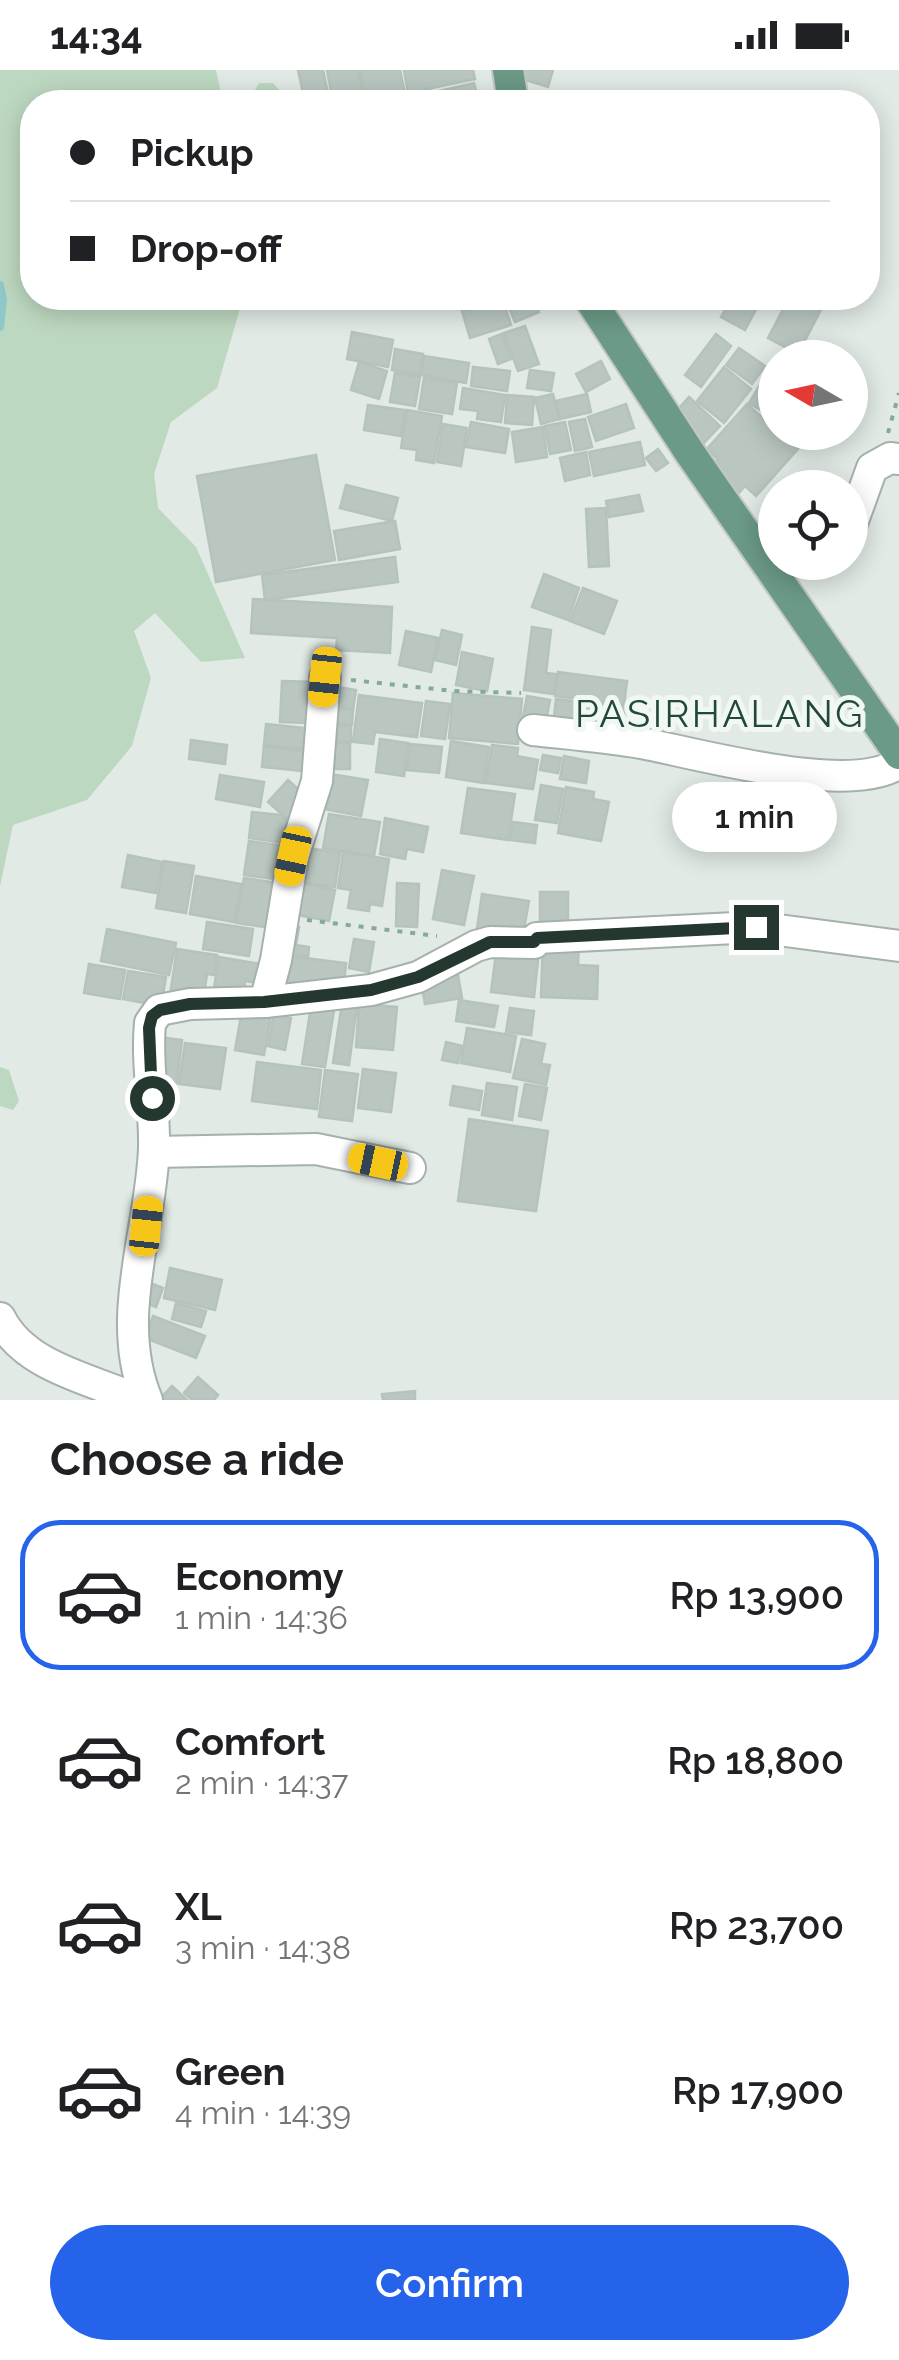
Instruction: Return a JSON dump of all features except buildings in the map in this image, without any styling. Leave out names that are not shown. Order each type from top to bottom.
[{"type":"main road","points":[[597,310],[690,453],[758,538]]},
{"type":"main road","points":[[787,580],[899,754]]},
{"type":"street","points":[[868,479],[872,468],[890,461]]},
{"type":"street","points":[[264,1002],[293,856],[317,782],[325,677]]},
{"type":"street","points":[[533,730],[635,742],[806,774],[877,774],[899,763]]},
{"type":"street","points":[[147,1400],[134,1357],[131,1320],[154,1152],[149,1028],[152,1016],[160,1010],[190,1004],[264,1002],[371,990],[418,977],[490,942],[756,927],[899,946]]},
{"type":"street","points":[[154,1152],[316,1149],[410,1168]]},
{"type":"street","points":[[0,1318],[16,1340],[52,1367],[138,1400]]},
{"type":"path","points":[[890,461],[899,392]]},
{"type":"path","points":[[325,677],[440,690],[520,692]]},
{"type":"path","points":[[283,916],[470,940],[476,946]]},
{"type":"green space","points":[[0,70],[216,70],[220,90],[20,90],[20,310],[240,310],[217,388],[171,422],[154,474],[158,508],[196,547],[245,658],[201,662],[155,613],[134,631],[151,678],[132,746],[87,800],[13,825],[0,886]]},
{"type":"green space","points":[[259,83],[273,83],[279,90],[255,90]]},
{"type":"green space","points":[[0,1067],[9,1070],[19,1101],[13,1110],[0,1106]]},
{"type":"waterway","points":[[0,285],[0,327]]},
{"type":"district","name":"PASIRHALANG","points":[[720,713]]},
{"type":"route","points":[[152,1098],[149,1028],[152,1016],[160,1010],[190,1004],[264,1002],[371,990],[418,977],[490,942],[756,927]]}]
